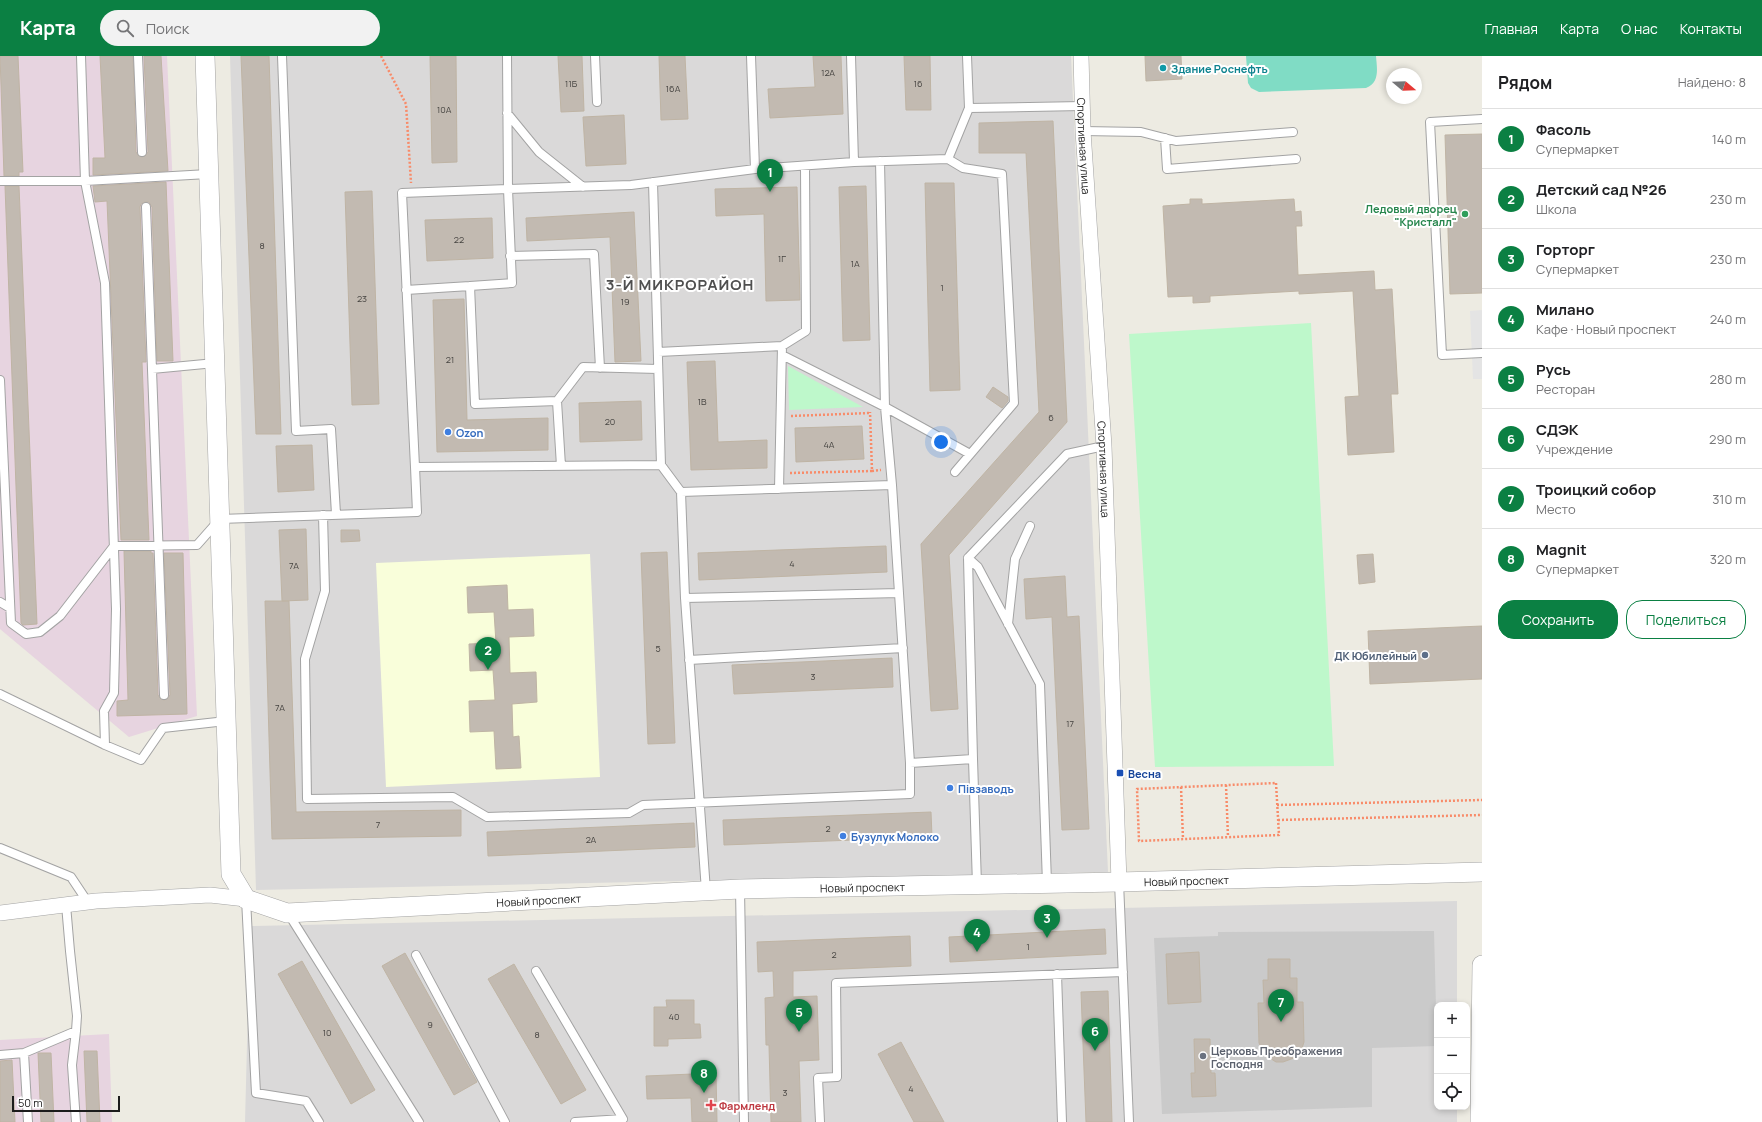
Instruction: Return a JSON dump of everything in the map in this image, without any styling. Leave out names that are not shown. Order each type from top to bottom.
[{"type":"street","points":[[205,56],[231,874],[246,899]]},
{"type":"street","name":"Спортивная улица","points":[[1081,56],[1083,131],[1104,446],[1119,882]]},
{"type":"street","name":"Новый проспект","points":[[246,899],[287,912],[740,889],[1047,884],[1482,872]]},
{"type":"street","points":[[0,914],[87,901],[210,894],[246,899]]},
{"type":"street","points":[[1480,1122],[1482,965]]},
{"type":"lane","points":[[81,56],[85,181],[105,283],[116,609],[114,693],[104,711],[105,745]]},
{"type":"lane","points":[[138,56],[142,152]]},
{"type":"lane","points":[[282,56],[296,431],[331,429],[336,514]]},
{"type":"lane","points":[[406,290],[512,283],[508,190],[507,56]]},
{"type":"lane","points":[[595,56],[597,102]]},
{"type":"lane","points":[[751,56],[755,169]]},
{"type":"lane","points":[[851,56],[854,162]]},
{"type":"lane","points":[[948,159],[969,108],[967,56]]},
{"type":"lane","points":[[969,108],[1082,106]]},
{"type":"lane","points":[[507,113],[539,152],[583,187]]},
{"type":"lane","points":[[1482,119],[1430,122],[1442,355],[1482,353]]},
{"type":"lane","points":[[1083,131],[1142,132],[1176,141],[1294,132]]},
{"type":"lane","points":[[1165,138],[1167,169],[1296,159]]},
{"type":"lane","points":[[114,546],[197,545],[220,519],[417,512],[402,193],[412,192],[630,185],[755,169],[880,161],[948,159],[963,168],[1002,174],[1014,403],[955,472]]},
{"type":"lane","points":[[323,515],[325,591],[305,659],[307,799],[453,797],[487,817],[629,813],[643,805],[910,794],[910,763],[903,648],[885,407],[880,161]]},
{"type":"lane","points":[[658,352],[782,346],[806,331],[805,166]]},
{"type":"lane","points":[[0,181],[85,181],[208,174]]},
{"type":"lane","points":[[653,182],[661,465],[681,492],[685,598],[706,891]]},
{"type":"lane","points":[[146,207],[164,695]]},
{"type":"lane","points":[[510,256],[594,254],[600,368]]},
{"type":"lane","points":[[470,286],[475,404],[557,401]]},
{"type":"lane","points":[[778,489],[782,346]]},
{"type":"lane","points":[[782,355],[885,407],[970,454]]},
{"type":"lane","points":[[152,369],[215,363]]},
{"type":"lane","points":[[561,466],[557,401],[583,367],[658,369]]},
{"type":"lane","points":[[0,380],[11,623],[26,634],[40,632],[60,616],[114,546]]},
{"type":"lane","points":[[977,885],[968,558],[1067,454],[1104,446]]},
{"type":"lane","points":[[415,467],[661,465]]},
{"type":"lane","points":[[681,492],[892,485]]},
{"type":"lane","points":[[1008,624],[1015,560],[1030,526]]},
{"type":"lane","points":[[968,558],[978,567],[1040,684],[1047,884]]},
{"type":"lane","points":[[685,598],[899,593]]},
{"type":"lane","points":[[0,602],[10,608]]},
{"type":"lane","points":[[689,660],[903,648]]},
{"type":"lane","points":[[0,694],[105,745],[141,760],[162,728],[226,721]]},
{"type":"lane","points":[[910,763],[973,759]]},
{"type":"lane","points":[[0,848],[71,877],[87,901]]},
{"type":"lane","points":[[1119,882],[1129,1122]]},
{"type":"lane","points":[[740,889],[744,1122]]},
{"type":"lane","points":[[246,899],[256,1093],[306,1101],[318,1122]]},
{"type":"lane","points":[[66,905],[77,1016],[72,1065],[76,1122]]},
{"type":"lane","points":[[287,912],[419,1122]]},
{"type":"lane","points":[[416,954],[505,1122]]},
{"type":"lane","points":[[536,971],[623,1119],[575,1122]]},
{"type":"lane","points":[[820,1122],[818,1078],[837,1077],[836,983],[1123,972]]},
{"type":"lane","points":[[1057,974],[1062,1122]]},
{"type":"lane","points":[[0,1056],[24,1052],[76,1031]]},
{"type":"lane","points":[[24,1052],[28,1122]]},
{"type":"path","points":[[380,56],[406,104],[412,192]]},
{"type":"path","points":[[790,467],[790,474],[872,471],[870,400]]},
{"type":"path","points":[[787,416],[870,413]]},
{"type":"path","points":[[1276,783],[1279,835],[1139,841],[1137,789],[1181,787],[1276,783]]},
{"type":"path","points":[[1226,785],[1228,837]]},
{"type":"path","points":[[1181,787],[1183,839]]},
{"type":"path","points":[[1277,805],[1482,800]]},
{"type":"path","points":[[1278,820],[1482,815]]},
{"type":"shaded area","points":[[0,56],[167,56],[197,716],[129,737],[0,629]]},
{"type":"shaded area","points":[[230,56],[1071,56],[1108,872],[256,890]]},
{"type":"shaded area","points":[[1482,310],[1482,379],[1473,379],[1470,311]]},
{"type":"shaded area","points":[[590,554],[600,777],[386,787],[376,563]]},
{"type":"shaded area","points":[[1457,901],[1457,1002],[1434,1002],[1434,1110],[1457,1110],[1457,1122],[245,1122],[250,926]]},
{"type":"shaded area","points":[[1434,931],[1436,1002],[1434,1002],[1434,1046],[1372,1048],[1372,1107],[1162,1114],[1154,938],[1218,936],[1218,932]]},
{"type":"shaded area","points":[[109,1034],[112,1122],[0,1122],[0,1040]]},
{"type":"green space","points":[[1246,56],[1376,56],[1377,75],[1374,82],[1366,88],[1259,92],[1251,88],[1248,83]]},
{"type":"green space","points":[[1311,323],[1334,766],[1155,767],[1129,334]]},
{"type":"green space","points":[[788,366],[863,407],[789,410]]},
{"type":"building","points":[[0,56],[18,56],[23,172],[19,172],[19,176],[4,176]]},
{"type":"building","points":[[100,56],[133,56],[136,152],[142,157],[148,152],[144,56],[161,56],[168,171],[93,175],[93,158],[105,158]]},
{"type":"building","points":[[241,56],[269,56],[281,434],[256,434]]},
{"type":"building","points":[[430,56],[456,56],[457,162],[432,163]]},
{"type":"building","points":[[558,56],[582,56],[584,111],[561,112]]},
{"type":"building","points":[[659,56],[685,56],[688,119],[661,120]]},
{"type":"building","points":[[813,56],[841,56],[843,114],[770,118],[768,89],[815,87]]},
{"type":"building","points":[[904,56],[930,56],[931,110],[906,110]]},
{"type":"building","name":"Здание Роснефть","points":[[1145,56],[1181,56],[1182,79],[1146,81]]},
{"type":"building","points":[[624,115],[626,164],[586,166],[583,117]]},
{"type":"building","points":[[1053,121],[1067,422],[949,555],[958,709],[931,711],[921,544],[1039,412],[1026,153],[979,153],[979,123]]},
{"type":"building","name":"Ледовый дворец \"Кристалл\"","points":[[1482,134],[1482,293],[1450,294],[1445,135]]},
{"type":"building","points":[[166,182],[173,361],[157,361],[152,207],[149,202],[145,202],[141,204],[140,207],[146,362],[142,362],[149,540],[121,540],[107,201],[95,202],[93,186]]},
{"type":"building","points":[[925,183],[954,183],[960,390],[930,391]]},
{"type":"building","points":[[5,186],[19,186],[37,624],[23,625],[21,623]]},
{"type":"building","points":[[866,186],[870,340],[843,341],[839,187]]},
{"type":"building","points":[[797,187],[800,300],[766,301],[764,214],[716,216],[715,189]]},
{"type":"building","points":[[372,191],[379,404],[352,405],[345,192]]},
{"type":"building","points":[[1190,199],[1202,199],[1202,204],[1294,199],[1295,212],[1301,211],[1302,226],[1296,226],[1298,275],[1374,271],[1375,290],[1392,289],[1398,394],[1391,394],[1394,452],[1348,455],[1345,397],[1359,396],[1353,291],[1299,294],[1299,291],[1210,296],[1210,302],[1193,303],[1193,296],[1168,297],[1163,206],[1190,204]]},
{"type":"building","points":[[634,212],[641,361],[615,362],[610,237],[527,241],[526,218]]},
{"type":"building","points":[[492,218],[493,258],[427,261],[425,220]]},
{"type":"building","points":[[464,299],[467,420],[548,418],[548,450],[437,452],[433,300]]},
{"type":"building","points":[[715,361],[718,442],[767,440],[767,468],[691,470],[687,362]]},
{"type":"building","points":[[993,387],[1008,397],[1008,401],[1002,408],[986,397]]},
{"type":"building","points":[[641,401],[642,440],[580,442],[579,403]]},
{"type":"building","points":[[862,426],[864,459],[796,462],[795,428]]},
{"type":"building","points":[[312,445],[314,490],[278,492],[276,446]]},
{"type":"building","points":[[306,529],[308,600],[282,601],[279,530]]},
{"type":"building","points":[[341,530],[359,530],[360,541],[341,542]]},
{"type":"building","points":[[886,546],[887,572],[699,580],[698,553]]},
{"type":"building","points":[[124,551],[151,551],[151,553],[153,553],[158,695],[164,700],[170,695],[164,553],[183,553],[187,714],[117,716],[117,701],[128,700]]},
{"type":"building","points":[[667,552],[675,743],[648,744],[641,553]]},
{"type":"building","points":[[1373,554],[1375,582],[1359,584],[1357,555]]},
{"type":"building","points":[[1065,576],[1067,617],[1079,616],[1089,829],[1062,830],[1052,617],[1026,619],[1024,579]]},
{"type":"building","points":[[507,585],[508,610],[533,609],[534,636],[509,637],[510,673],[536,672],[537,702],[512,704],[513,737],[519,736],[521,768],[496,769],[494,731],[470,732],[469,701],[495,700],[493,670],[470,671],[469,644],[496,643],[494,612],[468,613],[467,587]]},
{"type":"building","points":[[265,601],[289,601],[296,812],[461,810],[461,836],[272,839]]},
{"type":"building","name":"ДК Юбилейный","points":[[1482,626],[1482,679],[1370,684],[1368,631]]},
{"type":"building","points":[[892,658],[893,687],[734,694],[732,665]]},
{"type":"building","points":[[931,812],[932,837],[724,845],[723,820]]},
{"type":"building","points":[[694,823],[695,847],[488,856],[487,832]]},
{"type":"building","points":[[1105,929],[1106,954],[950,962],[949,937]]},
{"type":"building","points":[[910,936],[911,966],[793,971],[793,997],[817,996],[819,1060],[799,1061],[801,1122],[771,1122],[769,1045],[766,1045],[765,998],[774,997],[773,971],[758,972],[757,942]]},
{"type":"building","points":[[1199,952],[1201,1002],[1168,1004],[1166,954]]},
{"type":"building","points":[[405,953],[477,1082],[454,1095],[382,966]]},
{"type":"building","points":[[1268,959],[1290,959],[1290,978],[1297,978],[1297,1002],[1303,1002],[1304,1042],[1302,1048],[1294,1058],[1283,1062],[1276,1062],[1265,1055],[1259,1043],[1258,1003],[1264,1003],[1263,980],[1268,980]]},
{"type":"building","points":[[302,961],[375,1090],[351,1104],[278,974]]},
{"type":"building","points":[[514,964],[586,1090],[561,1104],[488,979]]},
{"type":"building","points":[[1108,991],[1112,1122],[1086,1122],[1081,992]]},
{"type":"building","points":[[666,1000],[694,1000],[694,1024],[700,1024],[701,1038],[668,1039],[668,1046],[654,1046],[654,1007],[667,1007]]},
{"type":"building","name":"Церковь Преображения Господня","points":[[1194,1039],[1210,1039],[1211,1073],[1215,1073],[1216,1096],[1192,1097],[1191,1073],[1195,1073]]},
{"type":"building","points":[[901,1042],[944,1122],[914,1122],[878,1054]]},
{"type":"building","points":[[84,1051],[97,1051],[100,1122],[87,1122]]},
{"type":"building","points":[[38,1053],[51,1053],[54,1122],[41,1122]]},
{"type":"building","points":[[12,1060],[15,1122],[0,1122],[0,1061]]},
{"type":"building","points":[[716,1073],[717,1122],[692,1122],[691,1098],[647,1099],[646,1076]]},
{"type":"place","name":"Здание Роснефть","points":[[1163,68]]},
{"type":"place","name":"Фасоль","points":[[770,192]]},
{"type":"place","name":"Ледовый дворец \"Кристалл\"","points":[[1465,214]]},
{"type":"place","name":"Ozon","points":[[448,432]]},
{"type":"place","name":"ДК Юбилейный","points":[[1425,655]]},
{"type":"place","name":"Детский сад №26","points":[[488,670]]},
{"type":"place","name":"Весна","points":[[1120,773]]},
{"type":"place","name":"Півзаводъ","points":[[950,788]]},
{"type":"place","name":"Бузулук Молоко","points":[[843,836]]},
{"type":"place","name":"Горторг","points":[[1047,938]]},
{"type":"place","name":"Милано","points":[[977,952]]},
{"type":"place","name":"Троицкий собор","points":[[1281,1022]]},
{"type":"place","name":"Русь","points":[[799,1032]]},
{"type":"place","name":"СДЭК","points":[[1095,1051]]},
{"type":"place","name":"Церковь Преображения Господня","points":[[1203,1056]]},
{"type":"place","name":"Magnit","points":[[704,1093]]},
{"type":"place","name":"Фармленд","points":[[711,1105]]},
{"type":"district","name":"3-Й МИКРОРАЙОН","points":[[680,284]]}]
